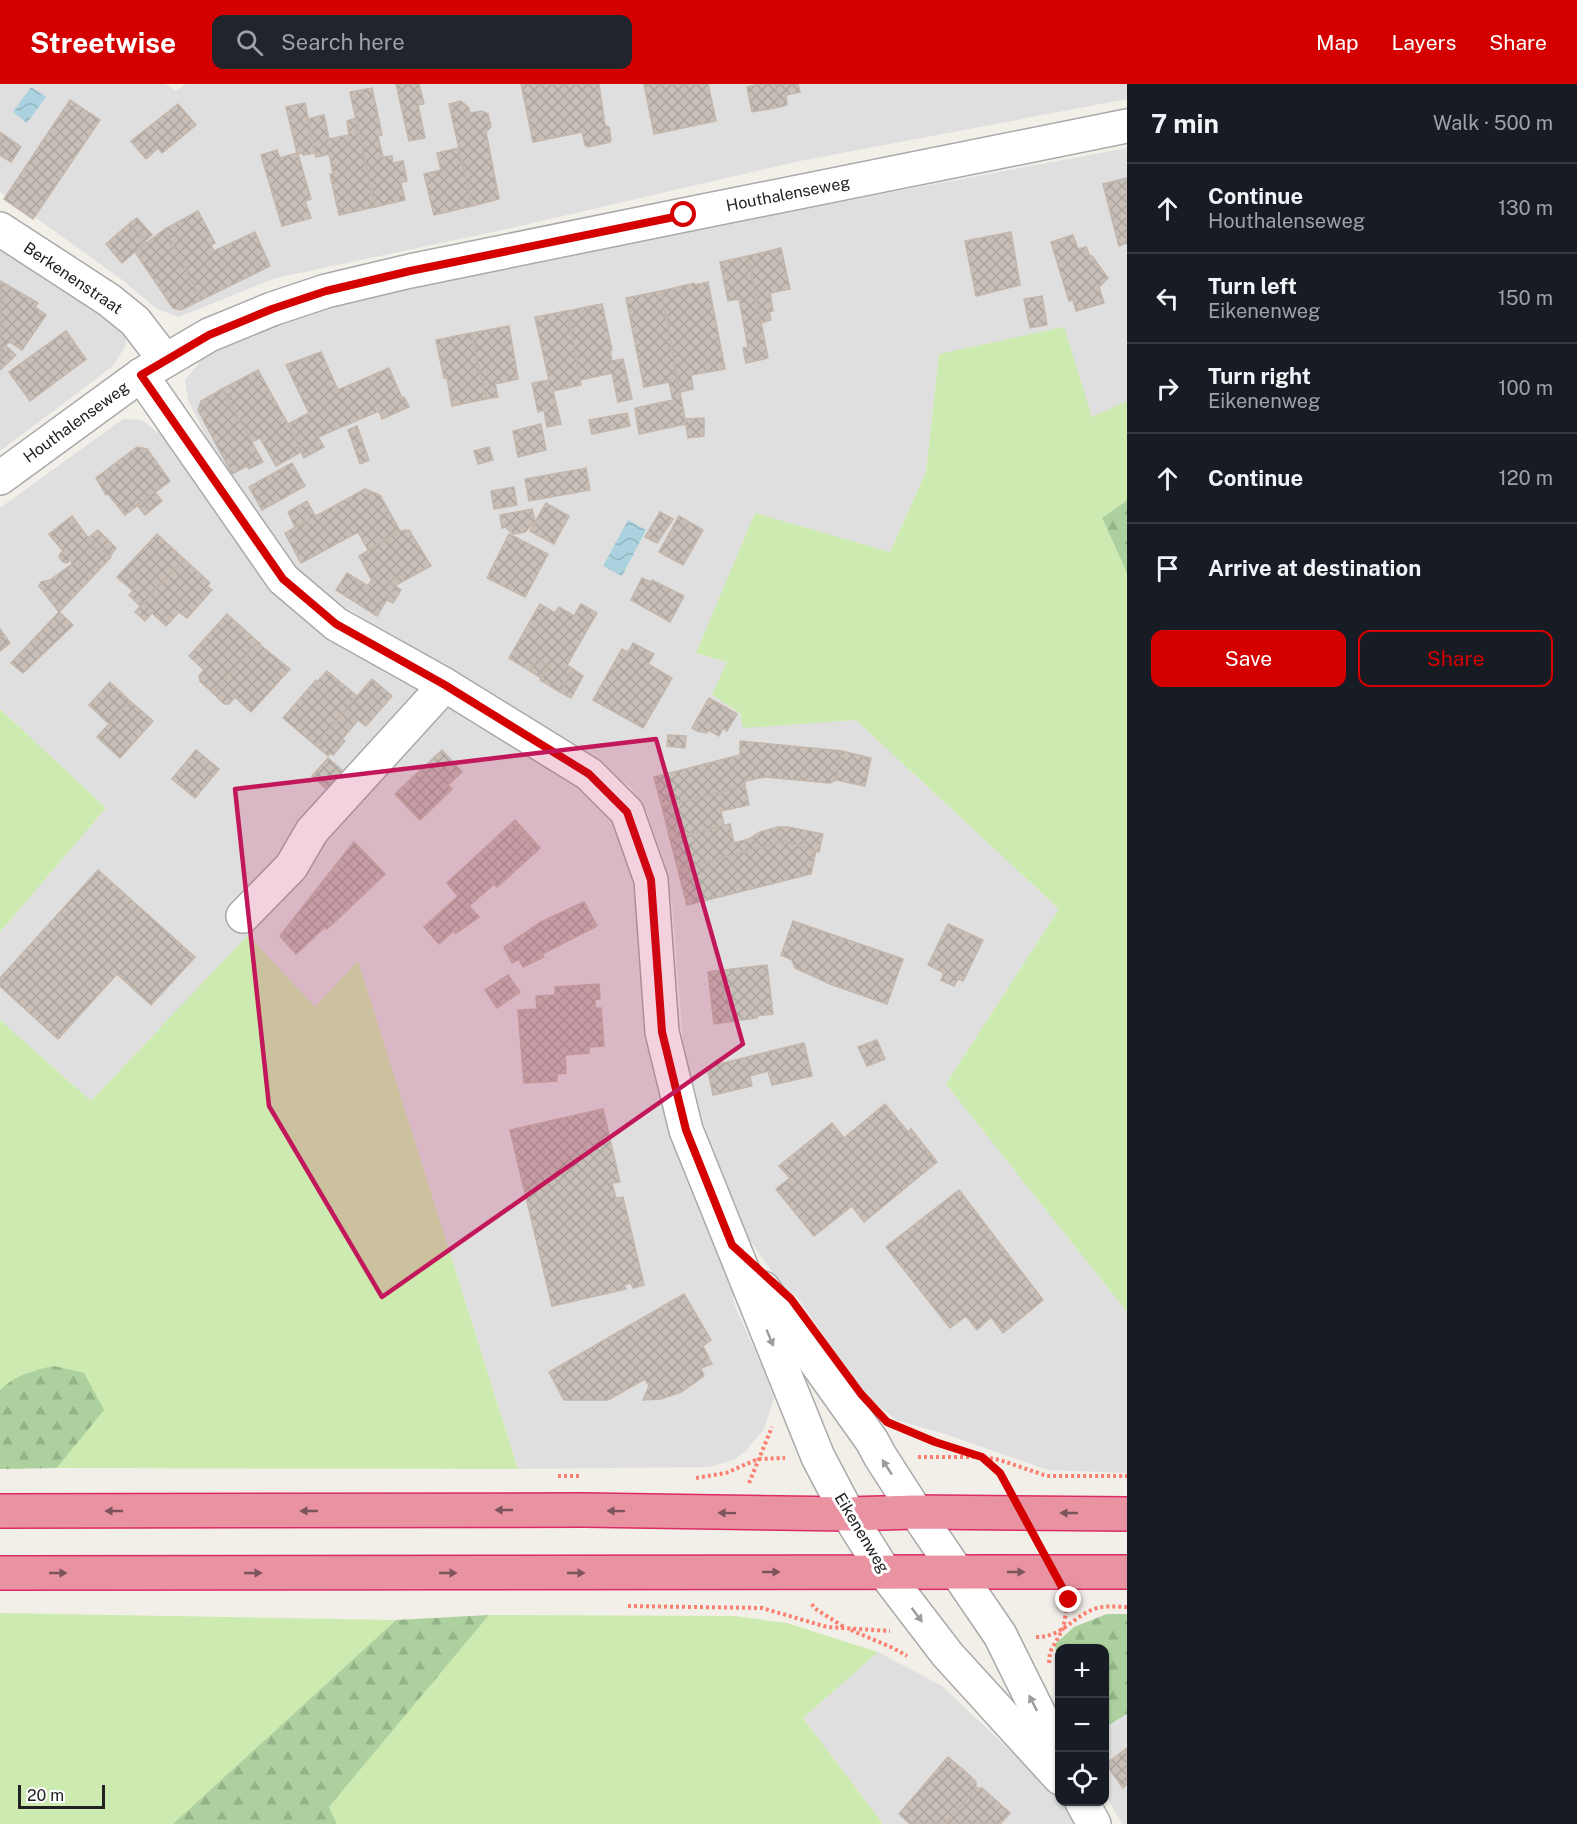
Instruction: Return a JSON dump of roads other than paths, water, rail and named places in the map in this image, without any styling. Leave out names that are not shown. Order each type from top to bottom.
[{"type":"highway","points":[[0,1511],[584,1510],[848,1514],[916,1512],[1127,1514]]},
{"type":"highway","points":[[0,1573],[1127,1572]]},
{"type":"street","name":"Houthalenseweg","points":[[0,478],[153,367],[209,335],[272,309],[326,291],[433,267],[1127,126]]},
{"type":"street","name":"Berkenenstraat","points":[[0,229],[109,300],[135,321],[153,367]]},
{"type":"street","name":"Eikenenweg","points":[[153,367],[283,579],[336,624],[445,685],[589,774],[627,812],[651,880],[662,1032],[686,1130],[818,1457],[848,1514],[885,1573],[947,1654],[1055,1774]]},
{"type":"street","points":[[243,916],[291,867],[312,831],[445,685]]},
{"type":"street","name":"Eikenenweg","points":[[732,1245],[872,1441],[916,1512],[1000,1635],[1057,1752]]},
{"type":"water","points":[[31,87],[46,97],[27,123],[13,112]]},
{"type":"water","points":[[628,520],[646,530],[622,576],[603,566]]}]
